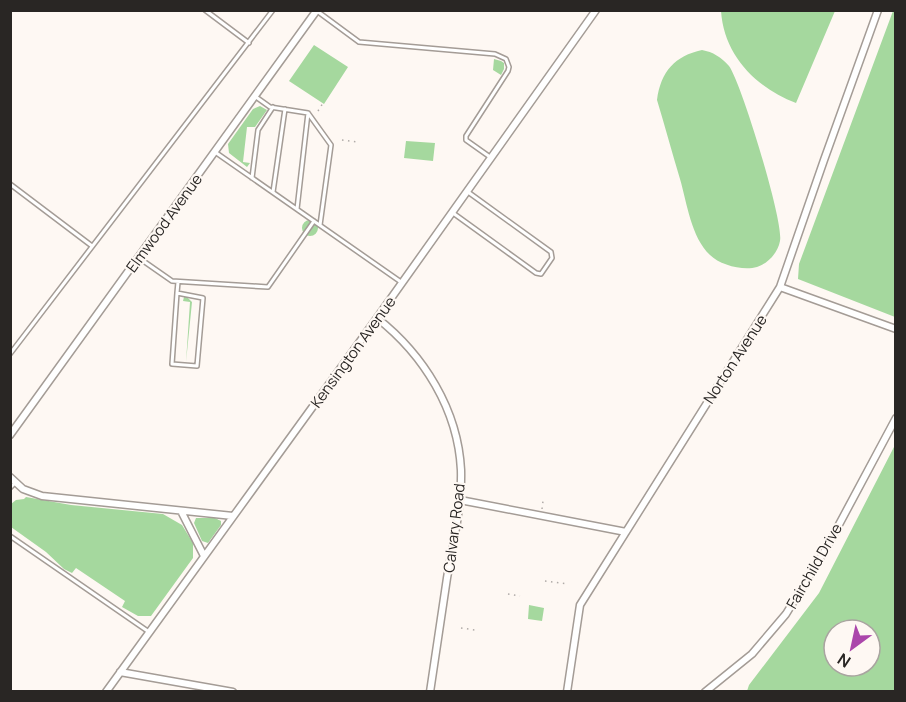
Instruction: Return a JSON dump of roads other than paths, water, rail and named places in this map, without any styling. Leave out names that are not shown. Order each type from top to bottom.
[{"type":"street","name":"Kensington Avenue","points":[[106,692],[378,318],[596,10]]},
{"type":"street","name":"Norton Avenue","points":[[567,692],[580,605],[780,287],[878,10]]},
{"type":"street","name":"Elmwood Avenue","points":[[10,435],[317,11]]},
{"type":"street","points":[[780,287],[896,329]]},
{"type":"street","name":"Calvary Road","points":[[378,318],[389,327],[423,366],[443,400],[459,450],[460,500],[430,692]]},
{"type":"street","name":"Fairchild Drive","points":[[705,692],[752,654],[786,614],[826,548],[896,418]]},
{"type":"street","points":[[12,482],[32,494],[42,496],[233,516]]},
{"type":"street","points":[[460,500],[626,532]]},
{"type":"street","points":[[181,511],[204,556]]},
{"type":"street","points":[[120,672],[233,692]]},
{"type":"street","points":[[173,692],[175,683]]},
{"type":"lane","points":[[205,10],[249,43]]},
{"type":"lane","points":[[10,354],[273,10]]},
{"type":"lane","points":[[317,11],[359,42],[495,54],[506,59],[508,71],[466,136],[466,140],[492,158]]},
{"type":"lane","points":[[255,97],[273,107],[308,113],[331,145],[320,225]]},
{"type":"lane","points":[[252,178],[258,130],[273,107]]},
{"type":"lane","points":[[273,192],[285,109]]},
{"type":"lane","points":[[297,209],[308,113]]},
{"type":"lane","points":[[215,152],[402,283]]},
{"type":"lane","points":[[10,184],[92,246]]},
{"type":"lane","points":[[453,213],[536,273],[542,274],[552,258],[551,252],[468,191]]},
{"type":"lane","points":[[138,257],[172,281],[268,287],[314,221]]},
{"type":"lane","points":[[177,293],[203,298],[197,366],[172,364],[177,293],[178,282]]},
{"type":"lane","points":[[10,536],[149,632]]}]
